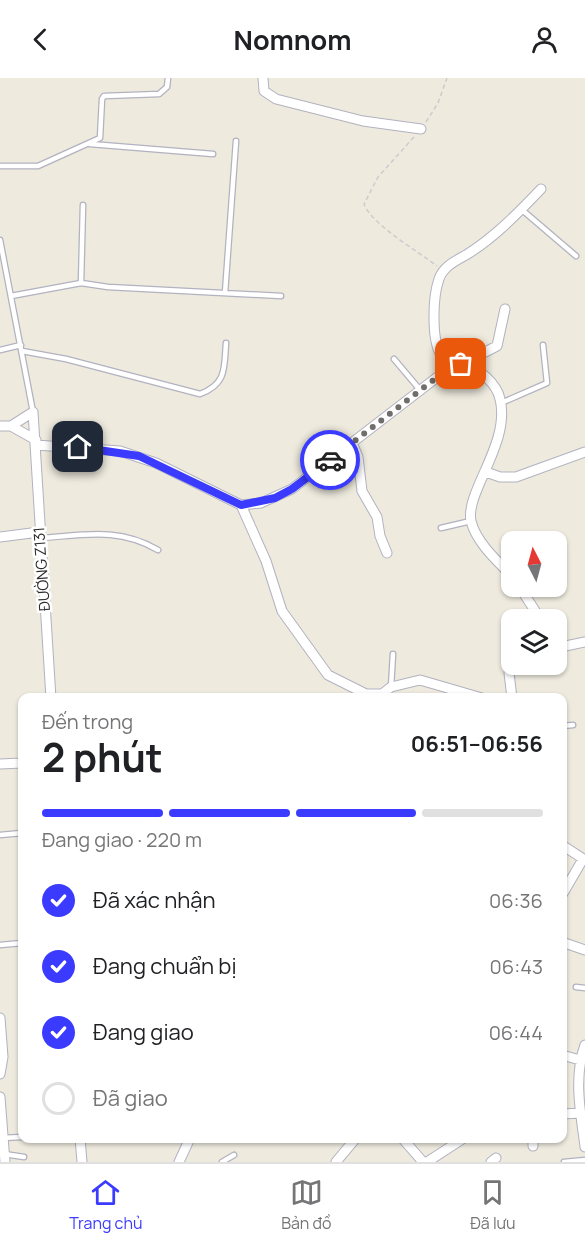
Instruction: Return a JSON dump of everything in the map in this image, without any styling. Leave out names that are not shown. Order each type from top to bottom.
[{"type":"street","points":[[263,78],[264,91],[267,96],[276,99],[363,121],[422,129]]},
{"type":"street","points":[[501,564],[490,553],[471,521],[474,500],[498,441],[501,403],[495,387],[475,369],[445,360],[438,344],[434,313],[435,294],[442,270],[484,243],[541,189]]},
{"type":"street","points":[[11,426],[36,443],[99,448],[139,456],[241,505],[275,498],[292,489],[440,375],[499,344],[500,326],[505,309]]},
{"type":"street","points":[[0,426],[11,426],[33,412]]},
{"type":"street","name":"ĐƯỜNG Z131","points":[[33,412],[51,693]]},
{"type":"street","points":[[352,443],[358,457],[362,491],[377,517],[380,536],[387,553]]},
{"type":"street","points":[[486,472],[500,477],[516,477],[585,452]]},
{"type":"street","points":[[241,505],[266,561],[282,611],[328,675],[364,693]]},
{"type":"street","points":[[0,537],[39,535]]},
{"type":"street","points":[[567,646],[585,642]]},
{"type":"street","points":[[509,675],[511,693]]},
{"type":"street","points":[[383,693],[392,687],[420,680],[465,693]]},
{"type":"street","points":[[0,764],[18,763]]},
{"type":"street","points":[[567,848],[584,859],[567,887]]},
{"type":"street","points":[[567,944],[585,950]]},
{"type":"street","points":[[0,1018],[3,1062],[0,1074]]},
{"type":"street","points":[[585,1046],[580,1060],[581,1113],[585,1148]]},
{"type":"street","points":[[567,1056],[580,1060]]},
{"type":"street","points":[[0,1097],[4,1158]]},
{"type":"street","points":[[567,1114],[581,1113]]},
{"type":"street","points":[[80,1143],[82,1162]]},
{"type":"street","points":[[179,1162],[188,1143]]},
{"type":"street","points":[[336,1162],[352,1143]]},
{"type":"street","points":[[407,1143],[425,1162],[456,1143]]},
{"type":"lane","points":[[0,166],[38,166],[89,144],[100,138],[104,96],[159,94],[167,87],[168,78]]},
{"type":"lane","points":[[225,293],[236,141]]},
{"type":"lane","points":[[89,144],[213,154]]},
{"type":"lane","points":[[81,283],[83,205]]},
{"type":"lane","points":[[521,209],[576,256]]},
{"type":"lane","points":[[0,240],[33,412]]},
{"type":"lane","points":[[11,296],[81,283],[281,296]]},
{"type":"lane","points":[[0,350],[21,348],[200,394],[214,389],[223,376],[226,343]]},
{"type":"lane","points":[[501,403],[547,383],[543,345]]},
{"type":"lane","points":[[394,359],[421,391]]},
{"type":"lane","points":[[441,528],[471,521]]},
{"type":"lane","points":[[39,535],[104,533],[133,537],[158,550]]},
{"type":"lane","points":[[392,687],[393,654]]},
{"type":"lane","points":[[567,726],[573,725]]},
{"type":"lane","points":[[0,835],[18,833]]},
{"type":"lane","points":[[0,945],[18,943]]},
{"type":"lane","points":[[576,987],[585,988]]},
{"type":"lane","points":[[2,1138],[18,1137]]},
{"type":"lane","points":[[222,1162],[234,1155]]},
{"type":"lane","points":[[4,1158],[24,1157]]},
{"type":"lane","points":[[564,1162],[585,1160]]},
{"type":"path","points":[[442,270],[384,226],[369,213],[364,204],[378,177],[422,129],[438,103],[447,78]]},
{"type":"way so far","points":[[330,460],[388,418],[440,375],[461,364]]},
{"type":"route","points":[[78,447],[99,448],[139,456],[241,505],[275,498],[292,489],[330,460]]}]
